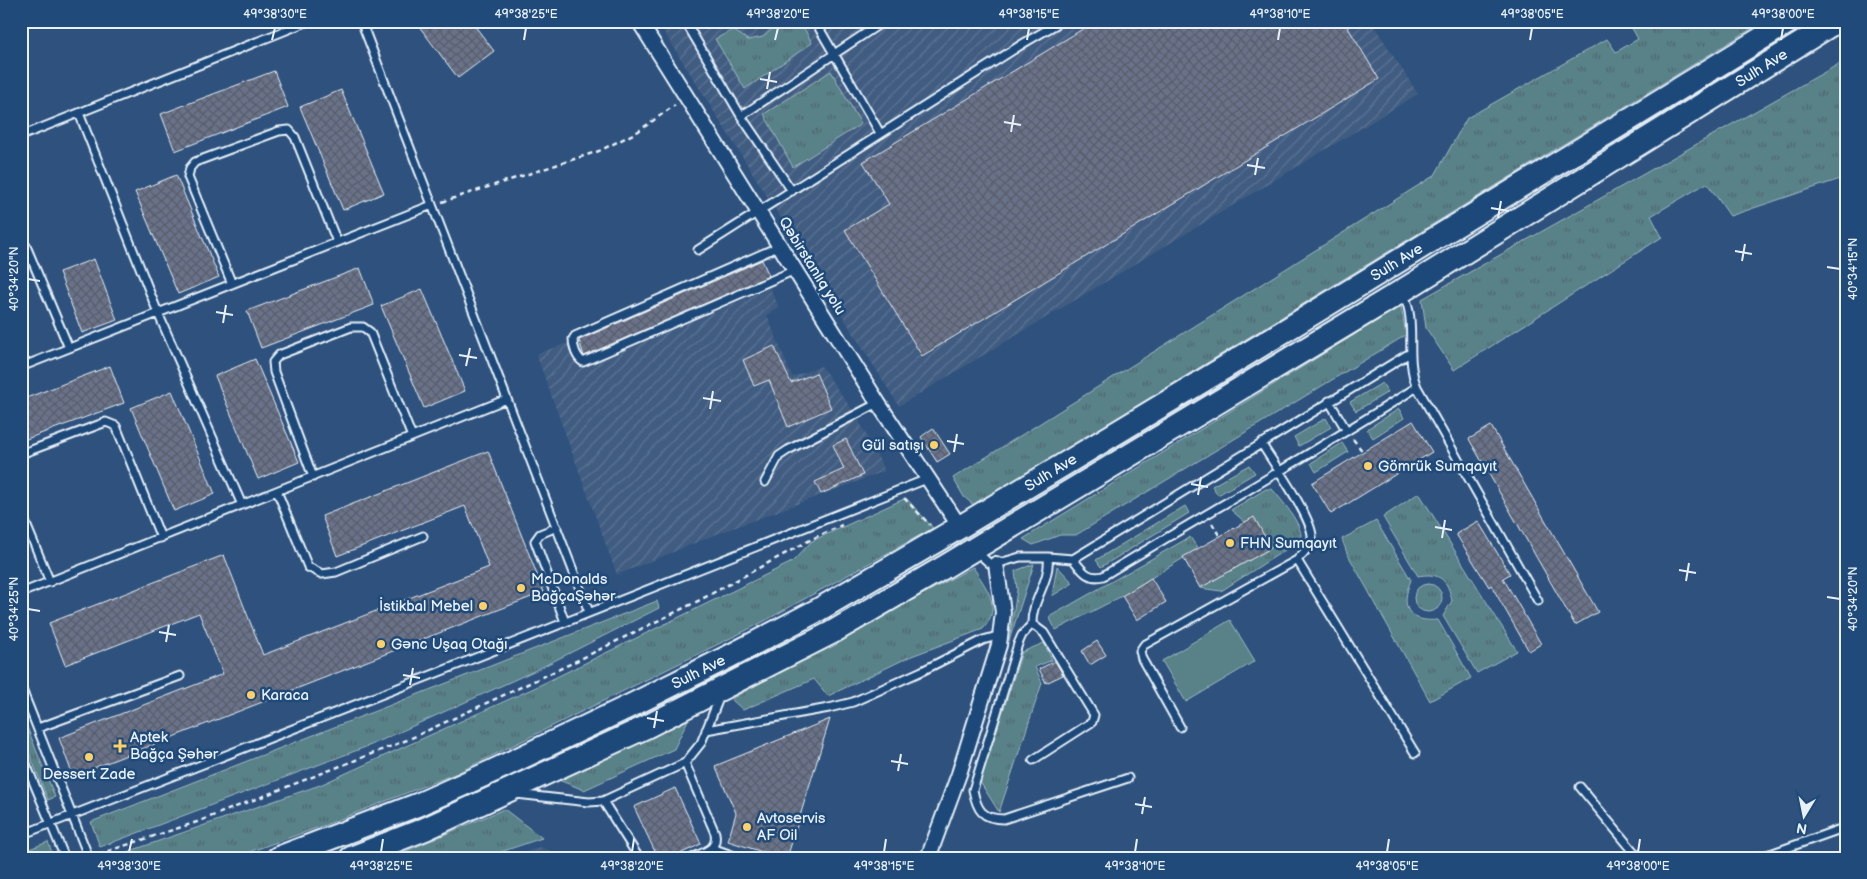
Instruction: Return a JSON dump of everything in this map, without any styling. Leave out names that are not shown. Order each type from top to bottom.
[{"type":"highway","name":"Sulh Ave","points":[[278,858],[417,805],[632,706],[818,610],[1223,369],[1790,21]]},
{"type":"highway","name":"Sulh Ave","points":[[351,858],[425,829],[646,727],[831,633],[1402,291],[1837,21]]},
{"type":"highway","points":[[960,527],[974,548]]},
{"type":"street","name":"Qəbirstanlıq yolu","points":[[638,21],[878,403],[960,527]]},
{"type":"street","points":[[928,858],[959,774],[996,658],[1003,612],[996,564]]},
{"type":"lane","points":[[21,136],[310,21]]},
{"type":"lane","points":[[360,21],[364,26],[589,612]]},
{"type":"lane","points":[[685,21],[741,116],[792,191]]},
{"type":"lane","points":[[815,21],[880,134]]},
{"type":"lane","points":[[741,116],[884,21]]},
{"type":"lane","points":[[698,250],[1051,24],[1062,21]]},
{"type":"lane","points":[[79,113],[158,313],[242,505]]},
{"type":"lane","points":[[232,284],[188,177],[190,168],[196,162],[278,131],[288,130],[295,137],[337,242]]},
{"type":"lane","points":[[21,367],[432,205]]},
{"type":"lane","points":[[21,243],[26,246],[69,348]]},
{"type":"lane","points":[[780,246],[575,336],[573,344],[581,362],[795,270]]},
{"type":"lane","points":[[1402,291],[1411,314],[1410,353],[1412,376],[1538,601]]},
{"type":"lane","points":[[314,477],[274,372],[273,362],[280,355],[352,327],[363,327],[370,332],[412,437]]},
{"type":"lane","points":[[974,548],[982,558],[996,564],[1020,558],[1048,557],[1073,559],[1410,353]]},
{"type":"lane","points":[[1073,559],[1086,575],[1095,578],[1103,576],[1347,432],[1417,387]]},
{"type":"lane","points":[[21,594],[507,399]]},
{"type":"lane","points":[[1329,401],[1347,432]]},
{"type":"lane","points":[[765,482],[779,456],[878,403]]},
{"type":"lane","points":[[21,454],[106,422],[116,426],[161,538]]},
{"type":"lane","points":[[1180,727],[1142,658],[1140,651],[1144,645],[1297,560],[1309,548],[1312,538],[1311,529],[1305,516],[1261,443]]},
{"type":"lane","points":[[21,835],[927,478]]},
{"type":"lane","points":[[277,491],[308,567],[322,574],[336,572],[423,536]]},
{"type":"lane","points":[[21,512],[50,582]]},
{"type":"lane","points":[[556,527],[540,534],[535,540],[565,622]]},
{"type":"lane","points":[[1048,557],[1047,573],[1034,607],[1032,624],[1022,635],[1018,644],[973,790],[976,804],[982,813],[996,819],[1004,819],[1128,778]]},
{"type":"lane","points":[[1297,560],[1416,753]]},
{"type":"lane","points":[[1032,624],[1044,633],[1094,715],[1092,722],[1033,760]]},
{"type":"lane","points":[[706,730],[830,708],[853,702],[922,671],[983,640],[1001,635]]},
{"type":"lane","points":[[38,728],[180,676]]},
{"type":"lane","points":[[21,687],[73,815],[93,856]]},
{"type":"lane","points":[[504,793],[590,802],[603,801],[685,762],[701,743],[723,688]]},
{"type":"lane","points":[[21,752],[65,858]]},
{"type":"lane","points":[[685,762],[715,833],[716,841],[712,848],[692,858]]},
{"type":"lane","points":[[1580,787],[1639,858]]},
{"type":"lane","points":[[603,801],[639,858]]},
{"type":"lane","points":[[1754,858],[1846,827]]},
{"type":"lane","points":[[712,848],[740,858]]},
{"type":"path","points":[[432,205],[599,151],[658,119],[686,97]]},
{"type":"path","points":[[1347,432],[1362,452]]},
{"type":"path","points":[[903,498],[906,498],[933,528]]},
{"type":"path","points":[[1206,514],[1220,537]]},
{"type":"path","points":[[93,856],[197,822],[407,740],[700,600],[812,539],[845,524]]},
{"type":"shaded area","points":[[657,21],[1371,21],[1418,94],[899,406]]},
{"type":"shaded area","points":[[770,288],[779,307],[767,315],[792,377],[821,366],[856,415],[885,471],[712,536],[617,575],[536,354],[570,342],[581,368]]},
{"type":"shaded area","points":[[540,847],[567,858],[509,858]]},
{"type":"green space","points":[[775,21],[800,21],[812,43],[745,89],[715,39],[733,30],[748,40],[763,37],[774,27]]},
{"type":"green space","points":[[1628,21],[1764,21],[975,506],[964,497],[953,478],[1435,175],[1467,118],[1607,39],[1616,52],[1638,39]]},
{"type":"green space","points":[[1846,60],[1846,177],[1730,216],[1707,183],[1651,216],[1662,237],[1454,370],[1426,328],[1422,299]]},
{"type":"green space","points":[[831,71],[861,124],[793,167],[764,114]]},
{"type":"green space","points":[[1401,306],[1406,335],[1076,535],[1060,535],[1033,545],[1023,539]]},
{"type":"green space","points":[[1382,383],[1388,392],[1356,411],[1350,402]]},
{"type":"green space","points":[[1399,409],[1404,418],[1373,438],[1367,429]]},
{"type":"green space","points":[[1326,418],[1331,427],[1299,446],[1294,437]]},
{"type":"green space","points":[[1342,443],[1348,452],[1316,472],[1311,463]]},
{"type":"green space","points":[[1249,465],[1255,473],[1218,495],[1212,486]]},
{"type":"green space","points":[[1266,489],[1272,489],[1285,505],[1298,525],[1301,537],[1296,543],[1221,591],[1200,588],[1271,548],[1254,518],[1245,522],[1231,510]]},
{"type":"green space","points":[[1419,493],[1517,651],[1477,673],[1443,616],[1452,601],[1445,583],[1442,579],[1432,575],[1418,576],[1383,517]]},
{"type":"green space","points":[[906,498],[933,528],[759,624],[457,773],[325,825],[232,858],[110,858],[320,785],[534,688],[792,562],[812,541]]},
{"type":"green space","points":[[1185,506],[1189,513],[1101,567],[1096,560]]},
{"type":"green space","points":[[1376,521],[1411,580],[1406,598],[1409,611],[1419,619],[1438,620],[1471,678],[1430,701],[1347,553],[1342,539]]},
{"type":"green space","points":[[1190,537],[1198,549],[1122,596],[1056,630],[1049,617]]},
{"type":"green space","points":[[1034,564],[1009,641],[1017,590],[1015,571]]},
{"type":"green space","points":[[1057,566],[1073,583],[1052,596]]},
{"type":"green space","points":[[973,567],[987,590],[992,605],[989,621],[983,629],[909,657],[828,696],[814,679],[743,710],[731,699]]},
{"type":"green space","points":[[1428,584],[1438,588],[1442,598],[1438,608],[1428,612],[1418,608],[1414,598],[1418,588]]},
{"type":"green space","points":[[657,601],[659,608],[536,670],[371,745],[100,847],[91,822]]},
{"type":"green space","points":[[1230,620],[1255,661],[1186,702],[1162,661]]},
{"type":"green space","points":[[1044,643],[1052,660],[1035,667],[1042,683],[999,812],[980,782],[1022,652]]},
{"type":"green space","points":[[21,712],[55,797],[48,800],[21,733]]},
{"type":"green space","points":[[688,720],[674,749],[584,790],[556,779]]},
{"type":"green space","points":[[504,809],[542,838],[483,858],[390,858]]},
{"type":"green space","points":[[48,842],[54,858],[21,858],[21,852]]},
{"type":"building","points":[[415,21],[471,21],[494,51],[458,78]]},
{"type":"building","points":[[1096,21],[1344,21],[1379,79],[922,356],[845,230],[889,204],[863,162]]},
{"type":"building","points":[[274,71],[288,107],[175,151],[161,114]]},
{"type":"building","points":[[341,90],[384,193],[343,210],[300,107]]},
{"type":"building","points":[[176,175],[219,277],[178,294],[135,192]]},
{"type":"building","points":[[94,259],[117,320],[82,333],[59,272]]},
{"type":"building","points":[[762,260],[769,276],[584,356],[579,340]]},
{"type":"building","points":[[360,268],[374,305],[261,348],[247,311]]},
{"type":"building","points":[[422,289],[465,391],[424,408],[381,306]]},
{"type":"building","points":[[774,346],[791,383],[816,373],[831,408],[788,427],[769,380],[754,386],[743,360]]},
{"type":"building","points":[[255,359],[299,462],[258,479],[215,376]]},
{"type":"building","points":[[110,366],[124,403],[21,441],[21,400]]},
{"type":"building","points":[[172,391],[215,494],[174,511],[131,408]]},
{"type":"building","points":[[1413,421],[1432,452],[1331,514],[1312,483]]},
{"type":"building","points":[[1491,426],[1598,612],[1575,625],[1469,439]]},
{"type":"building","points":[[933,428],[950,454],[937,462],[921,437]]},
{"type":"building","points":[[846,439],[863,475],[821,494],[815,482],[844,469],[833,445]]},
{"type":"building","points":[[488,451],[544,592],[73,776],[59,738],[223,674],[199,613],[65,665],[49,623],[224,555],[263,655],[489,567],[465,506],[337,556],[322,516]]},
{"type":"building","points":[[1254,517],[1271,548],[1200,588],[1183,557]]},
{"type":"building","points":[[1478,521],[1510,574],[1503,578],[1541,644],[1529,651],[1491,585],[1489,587],[1456,534]]},
{"type":"building","points":[[1151,578],[1166,602],[1137,620],[1122,596]]},
{"type":"building","points":[[1097,641],[1106,655],[1090,665],[1082,651]]},
{"type":"building","points":[[1055,661],[1063,675],[1046,683],[1039,669]]},
{"type":"building","points":[[830,719],[787,858],[768,858],[769,854],[728,841],[736,813],[715,766]]},
{"type":"building","points":[[675,788],[701,844],[671,858],[658,858],[634,807]]},
{"type":"place","name":"Gül satışı","points":[[934,445]]},
{"type":"place","name":"Gömrük Sumqayıt","points":[[1368,466]]},
{"type":"place","name":"FHN Sumqayıt","points":[[1230,543]]},
{"type":"place","name":"McDonalds BağçaŞəhər","points":[[521,588]]},
{"type":"place","name":"İstikbal Mebel","points":[[483,606]]},
{"type":"place","name":"Gənc Uşaq Otağı","points":[[381,644]]},
{"type":"place","name":"Karaca","points":[[251,695]]},
{"type":"place","name":"Aptek Bağça Şəhər","points":[[120,746]]},
{"type":"place","name":"Dessert Zade","points":[[89,757]]},
{"type":"place","name":"Avtoservis AF Oil","points":[[747,827]]}]
